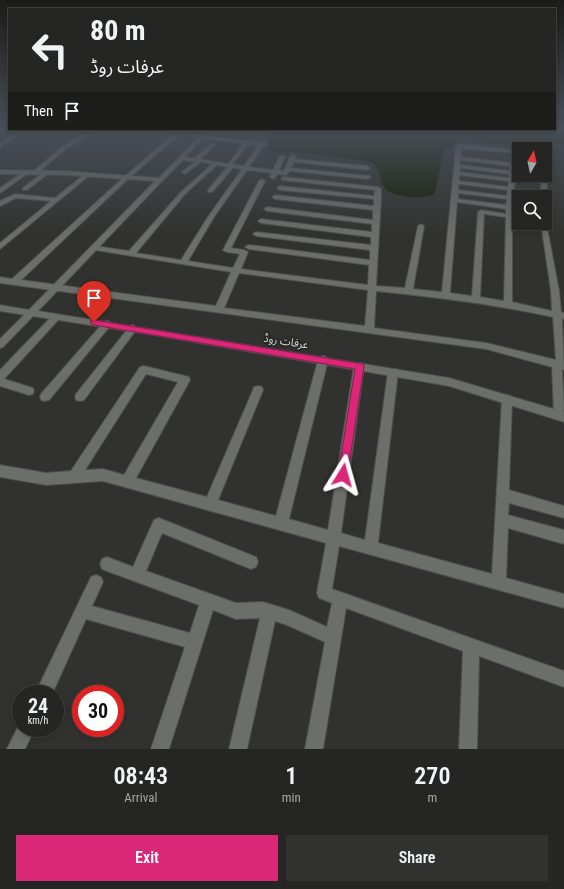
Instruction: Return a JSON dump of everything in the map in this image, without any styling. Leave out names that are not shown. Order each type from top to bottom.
[{"type":"street","points":[[36,172],[44,165]]},
{"type":"street","points":[[14,282],[141,165]]},
{"type":"street","points":[[0,345],[176,165]]},
{"type":"street","points":[[186,172],[193,165]]},
{"type":"street","points":[[131,254],[183,193],[215,165]]},
{"type":"street","points":[[223,165],[286,173],[290,165]]},
{"type":"street","points":[[183,263],[211,217],[247,165]]},
{"type":"street","points":[[272,178],[278,165]]},
{"type":"street","points":[[342,165],[367,168]]},
{"type":"street","points":[[210,191],[230,166]]},
{"type":"street","points":[[446,295],[457,166],[512,173]]},
{"type":"street","points":[[288,169],[368,177]]},
{"type":"street","points":[[0,172],[88,174],[160,180]]},
{"type":"street","points":[[0,191],[27,172]]},
{"type":"street","points":[[25,189],[48,172]]},
{"type":"street","points":[[456,173],[512,180],[509,207],[508,304]]},
{"type":"street","points":[[1,246],[88,174]]},
{"type":"street","points":[[284,179],[378,189],[369,330]]},
{"type":"street","points":[[219,310],[244,252],[228,250],[262,181]]},
{"type":"street","points":[[456,182],[511,189]]},
{"type":"street","points":[[280,188],[378,198]]},
{"type":"street","points":[[455,191],[510,198]]},
{"type":"street","points":[[0,204],[15,196],[55,200]]},
{"type":"street","points":[[275,197],[377,208]]},
{"type":"street","points":[[454,200],[509,207]]},
{"type":"street","points":[[268,209],[376,222]]},
{"type":"street","points":[[476,300],[481,212],[509,216]]},
{"type":"street","points":[[261,221],[376,235]]},
{"type":"street","points":[[408,292],[421,226]]},
{"type":"street","points":[[545,230],[560,315],[561,416]]},
{"type":"street","points":[[256,234],[375,248]]},
{"type":"street","points":[[249,247],[374,263]]},
{"type":"street","points":[[95,248],[236,271],[372,288],[446,295],[508,304],[560,315]]},
{"type":"street","points":[[0,280],[486,346],[561,366]]},
{"type":"street","name":"عرفات روڈ","points":[[0,309],[133,328],[454,383],[561,416]]},
{"type":"street","points":[[0,377],[56,316]]},
{"type":"street","points":[[45,397],[107,324]]},
{"type":"street","points":[[80,397],[133,328]]},
{"type":"street","points":[[280,523],[323,360]]},
{"type":"street","points":[[359,366],[334,538],[324,593],[564,679]]},
{"type":"street","points":[[74,477],[144,370],[184,380],[127,482]]},
{"type":"street","points":[[371,548],[393,372]]},
{"type":"street","points":[[0,382],[29,391]]},
{"type":"street","points":[[210,504],[258,390]]},
{"type":"street","points":[[499,583],[507,399]]},
{"type":"street","points":[[0,471],[46,479],[103,475],[564,601]]},
{"type":"street","points":[[503,495],[564,512]]},
{"type":"street","points":[[502,520],[564,537]]},
{"type":"street","points":[[137,575],[159,525],[251,562]]},
{"type":"street","points":[[106,564],[236,611],[262,610],[289,618],[333,638]]},
{"type":"street","points":[[47,685],[96,582]]},
{"type":"street","points":[[314,749],[340,598]]},
{"type":"street","points":[[160,749],[208,601]]},
{"type":"street","points":[[82,610],[194,642]]},
{"type":"street","points":[[238,749],[269,612]]},
{"type":"street","points":[[468,749],[471,645]]},
{"type":"street","points":[[16,749],[22,737]]},
{"type":"shaded area","points":[[374,165],[441,165],[435,192],[433,195],[421,197],[407,197],[388,191],[382,183],[377,168]]},
{"type":"route","points":[[94,322],[359,366],[343,475]]}]
